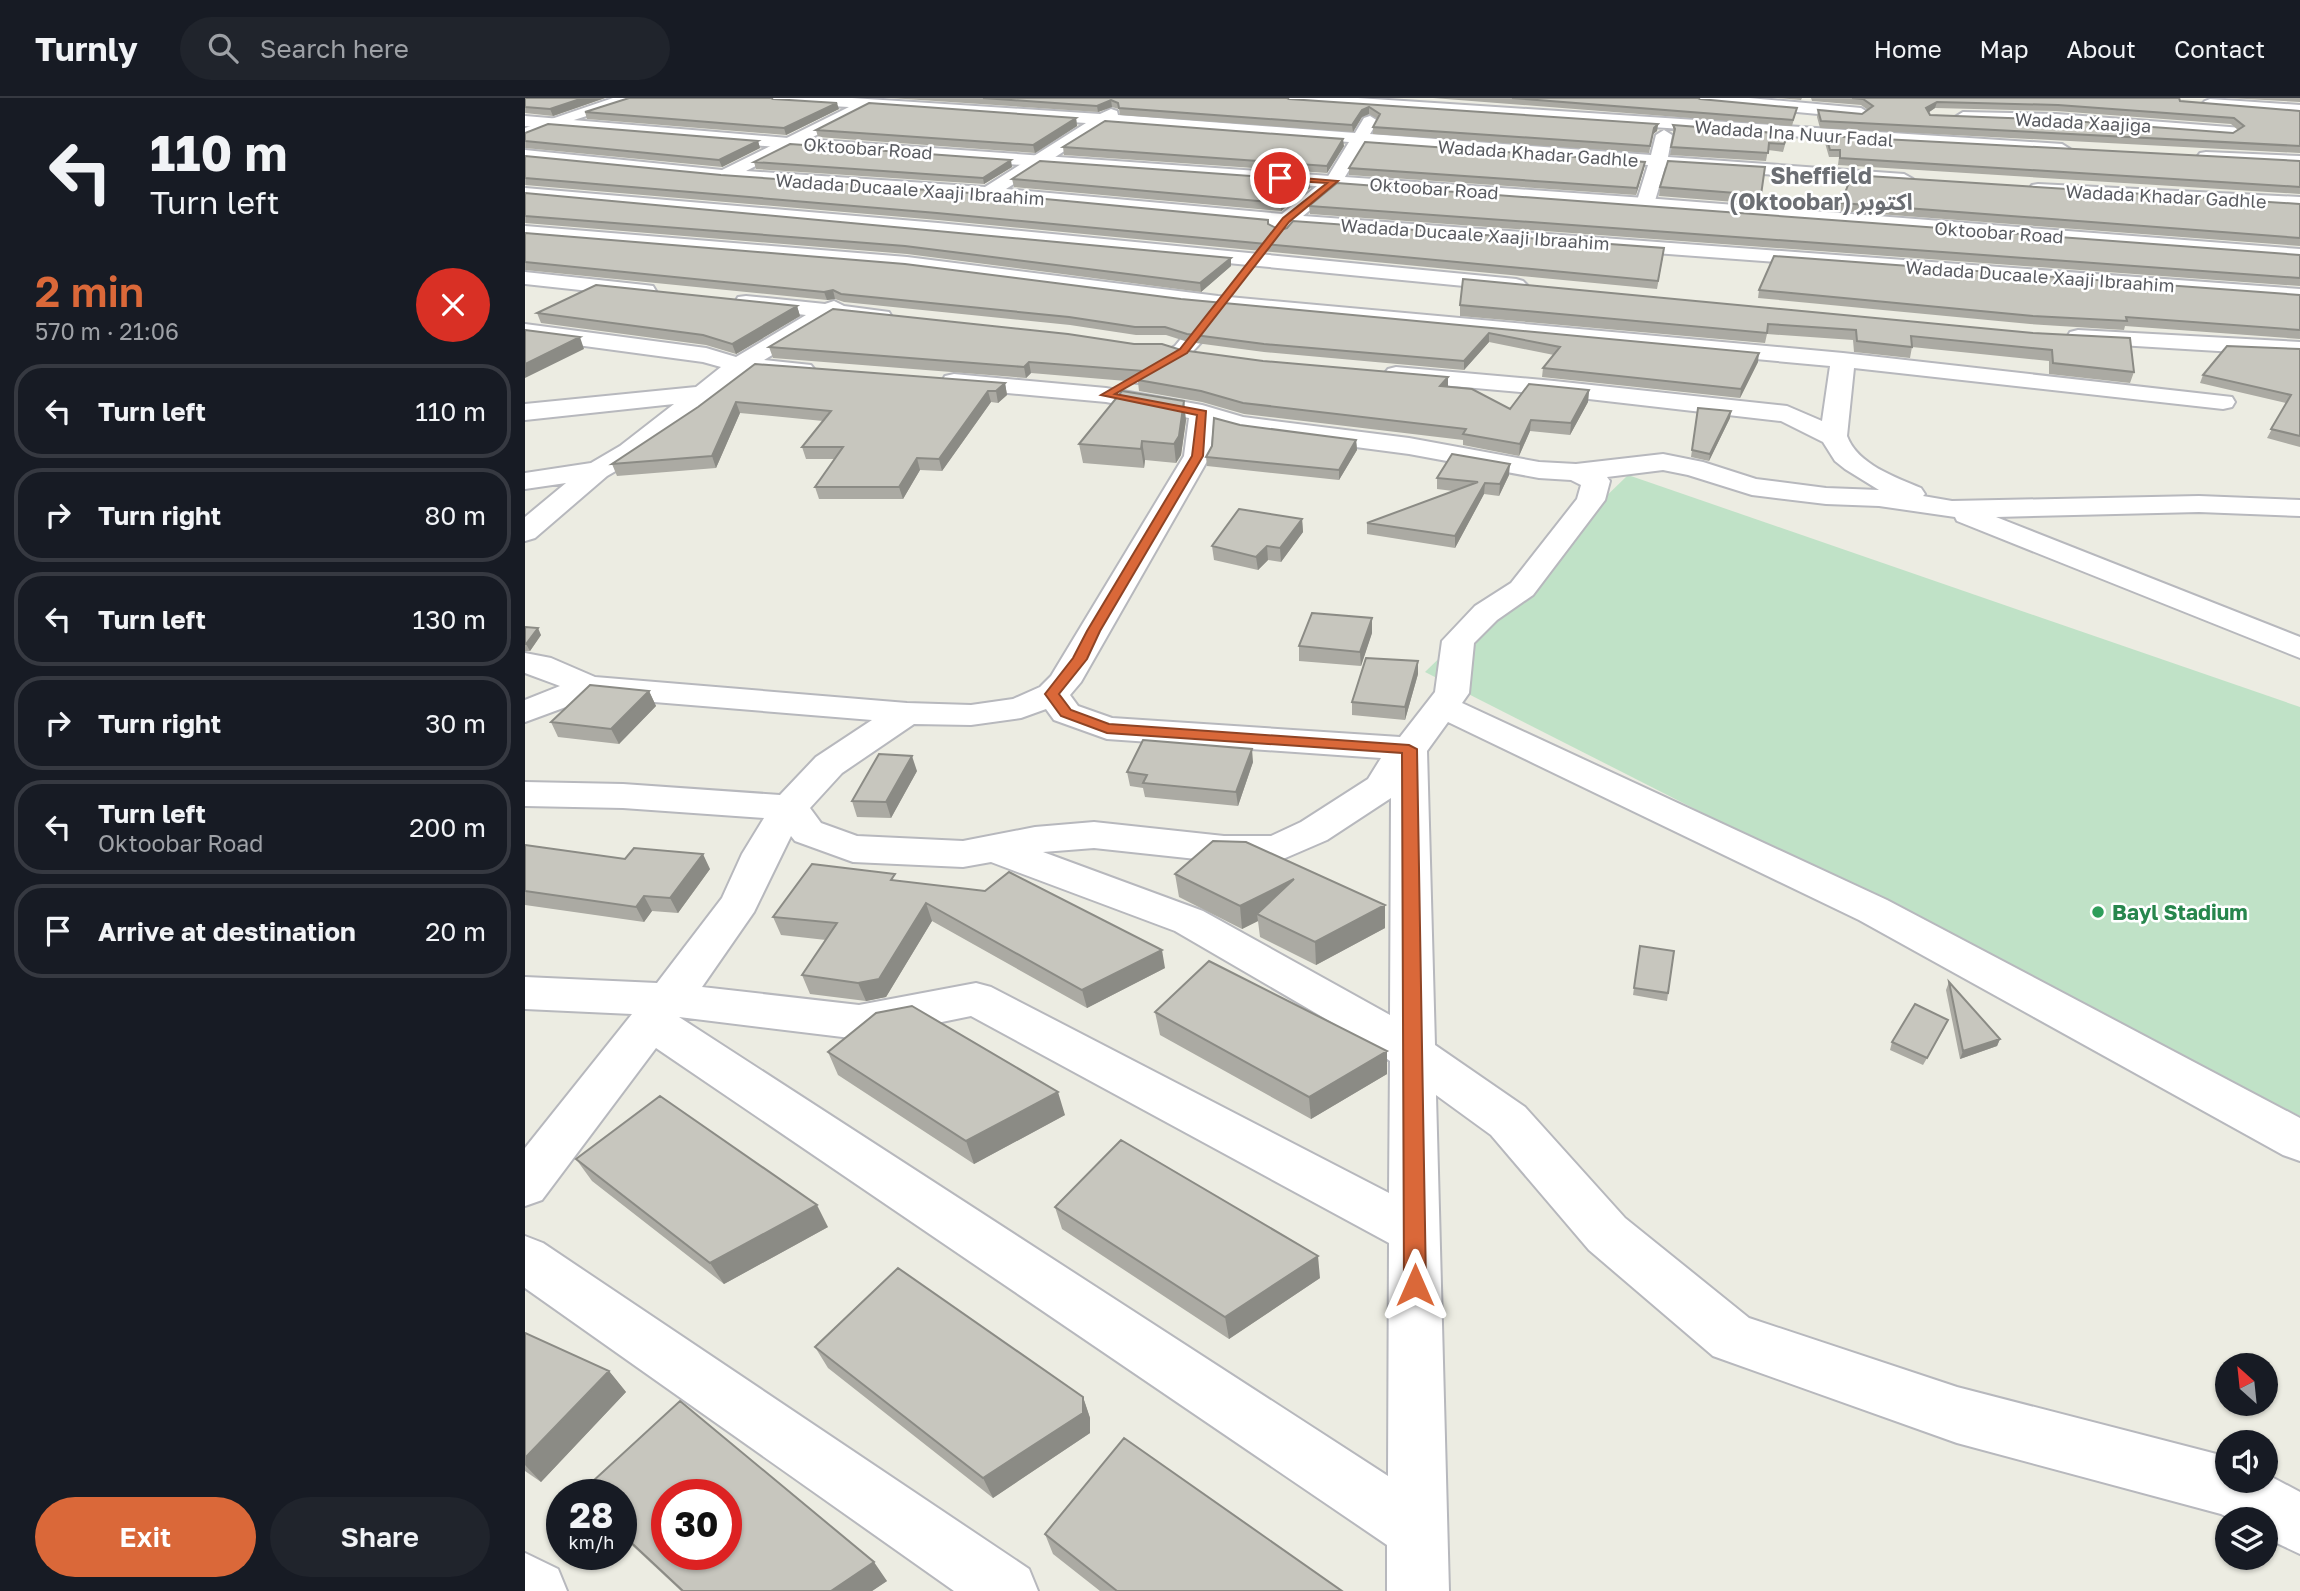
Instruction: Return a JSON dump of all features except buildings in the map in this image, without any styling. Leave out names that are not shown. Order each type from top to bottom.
[{"type":"street","points":[[525,134],[549,123],[629,98]]},
{"type":"street","name":"Wadada Khadar Gadhle","points":[[775,98],[874,101],[1357,140],[1919,180]]},
{"type":"street","name":"Wadada Ina Nuur Fadal","points":[[1289,98],[1667,118],[2077,158]]},
{"type":"street","points":[[1699,98],[1872,114]]},
{"type":"street","points":[[2042,98],[2093,184],[2093,190]]},
{"type":"street","points":[[575,252],[874,101]]},
{"type":"street","points":[[1106,395],[1183,351],[1286,220],[1334,181],[1382,101]]},
{"type":"street","points":[[2193,103],[2300,110]]},
{"type":"street","points":[[525,532],[598,470],[629,452],[739,365],[908,263],[938,229],[962,211],[1106,119],[1123,105]]},
{"type":"street","name":"Wadada Xaajiga","points":[[1952,117],[2056,119],[2273,135]]},
{"type":"street","points":[[1645,204],[1652,187],[1667,118]]},
{"type":"street","name":"Oktoobar Road","points":[[525,121],[788,143],[1645,204],[2300,255]]},
{"type":"street","name":"Wadada Ducaale Xaaji Ibraahim","points":[[525,155],[724,175],[987,193],[1286,220],[2300,295]]},
{"type":"street","points":[[2192,156],[2300,161]]},
{"type":"street","name":"Wadada Khadar Gadhle","points":[[2014,187],[2300,204]]},
{"type":"street","points":[[525,193],[938,229],[1540,288]]},
{"type":"street","points":[[525,232],[908,263],[1223,303],[1843,360],[2223,401]]},
{"type":"street","points":[[526,279],[552,265]]},
{"type":"street","points":[[526,279],[665,293]]},
{"type":"street","points":[[719,299],[909,319]]},
{"type":"street","points":[[525,331],[706,355],[739,365],[822,371]]},
{"type":"street","points":[[2057,335],[2300,349]]},
{"type":"street","points":[[1148,346],[1166,345],[1210,355]]},
{"type":"street","points":[[1834,438],[1843,360]]},
{"type":"street","points":[[1375,372],[1554,388],[1787,414],[1834,438],[1845,456],[1882,483],[2300,648]]},
{"type":"street","points":[[929,379],[1106,395],[1281,431],[1409,446],[1539,470],[1576,472],[1663,462],[1694,468],[1752,487],[1826,496],[1879,498],[1952,509],[2199,504],[2300,508]]},
{"type":"street","points":[[525,412],[702,394]]},
{"type":"street","points":[[525,663],[539,665],[589,687],[907,713],[971,715],[1021,708],[1052,694],[1080,659],[1093,631],[1197,456],[1202,413]]},
{"type":"street","points":[[525,481],[598,470]]},
{"type":"street","points":[[525,794],[623,796],[789,808],[808,832],[853,849],[963,854],[1035,840],[1094,835],[1224,849],[1276,849],[1314,831],[1382,787],[1396,762],[1452,693],[1458,641],[1486,613],[1522,589],[1591,500],[1597,481],[1576,472]]},
{"type":"street","points":[[525,712],[589,687]]},
{"type":"street","points":[[1052,694],[1066,713],[1107,728],[1409,749]]},
{"type":"street","points":[[1442,706],[1873,910],[2300,1141]]},
{"type":"street","points":[[525,1185],[661,1011],[740,902],[761,854],[789,808],[828,765],[907,713]]},
{"type":"street","points":[[1409,749],[1418,1591]]},
{"type":"street","points":[[993,848],[1189,921],[1366,1021],[1508,1121],[1607,1234],[1732,1338],[1957,1415],[2231,1487],[2300,1524]]},
{"type":"street","points":[[525,993],[661,1011],[859,1022],[976,999],[1414,1231]]},
{"type":"street","points":[[661,1011],[1417,1530]]},
{"type":"street","points":[[525,1259],[1007,1591]]},
{"type":"street","points":[[525,1584],[535,1591]]},
{"type":"green space","name":"Bayl Stadium","points":[[1628,475],[2300,707],[2300,1116],[1425,672]]},
{"type":"place","name":"Bayl Stadium","points":[[2098,912]]},
{"type":"district","name":"Sheffield (Oktoobar) اكتوبر","points":[[1821,188]]},
{"type":"route","points":[[1280,178],[1334,181],[1286,220],[1183,351],[1106,395],[1202,413],[1197,456],[1131,567],[1122,587],[1093,631],[1080,659],[1052,694],[1066,713],[1107,728],[1220,738],[1409,749],[1415,1285]]}]
